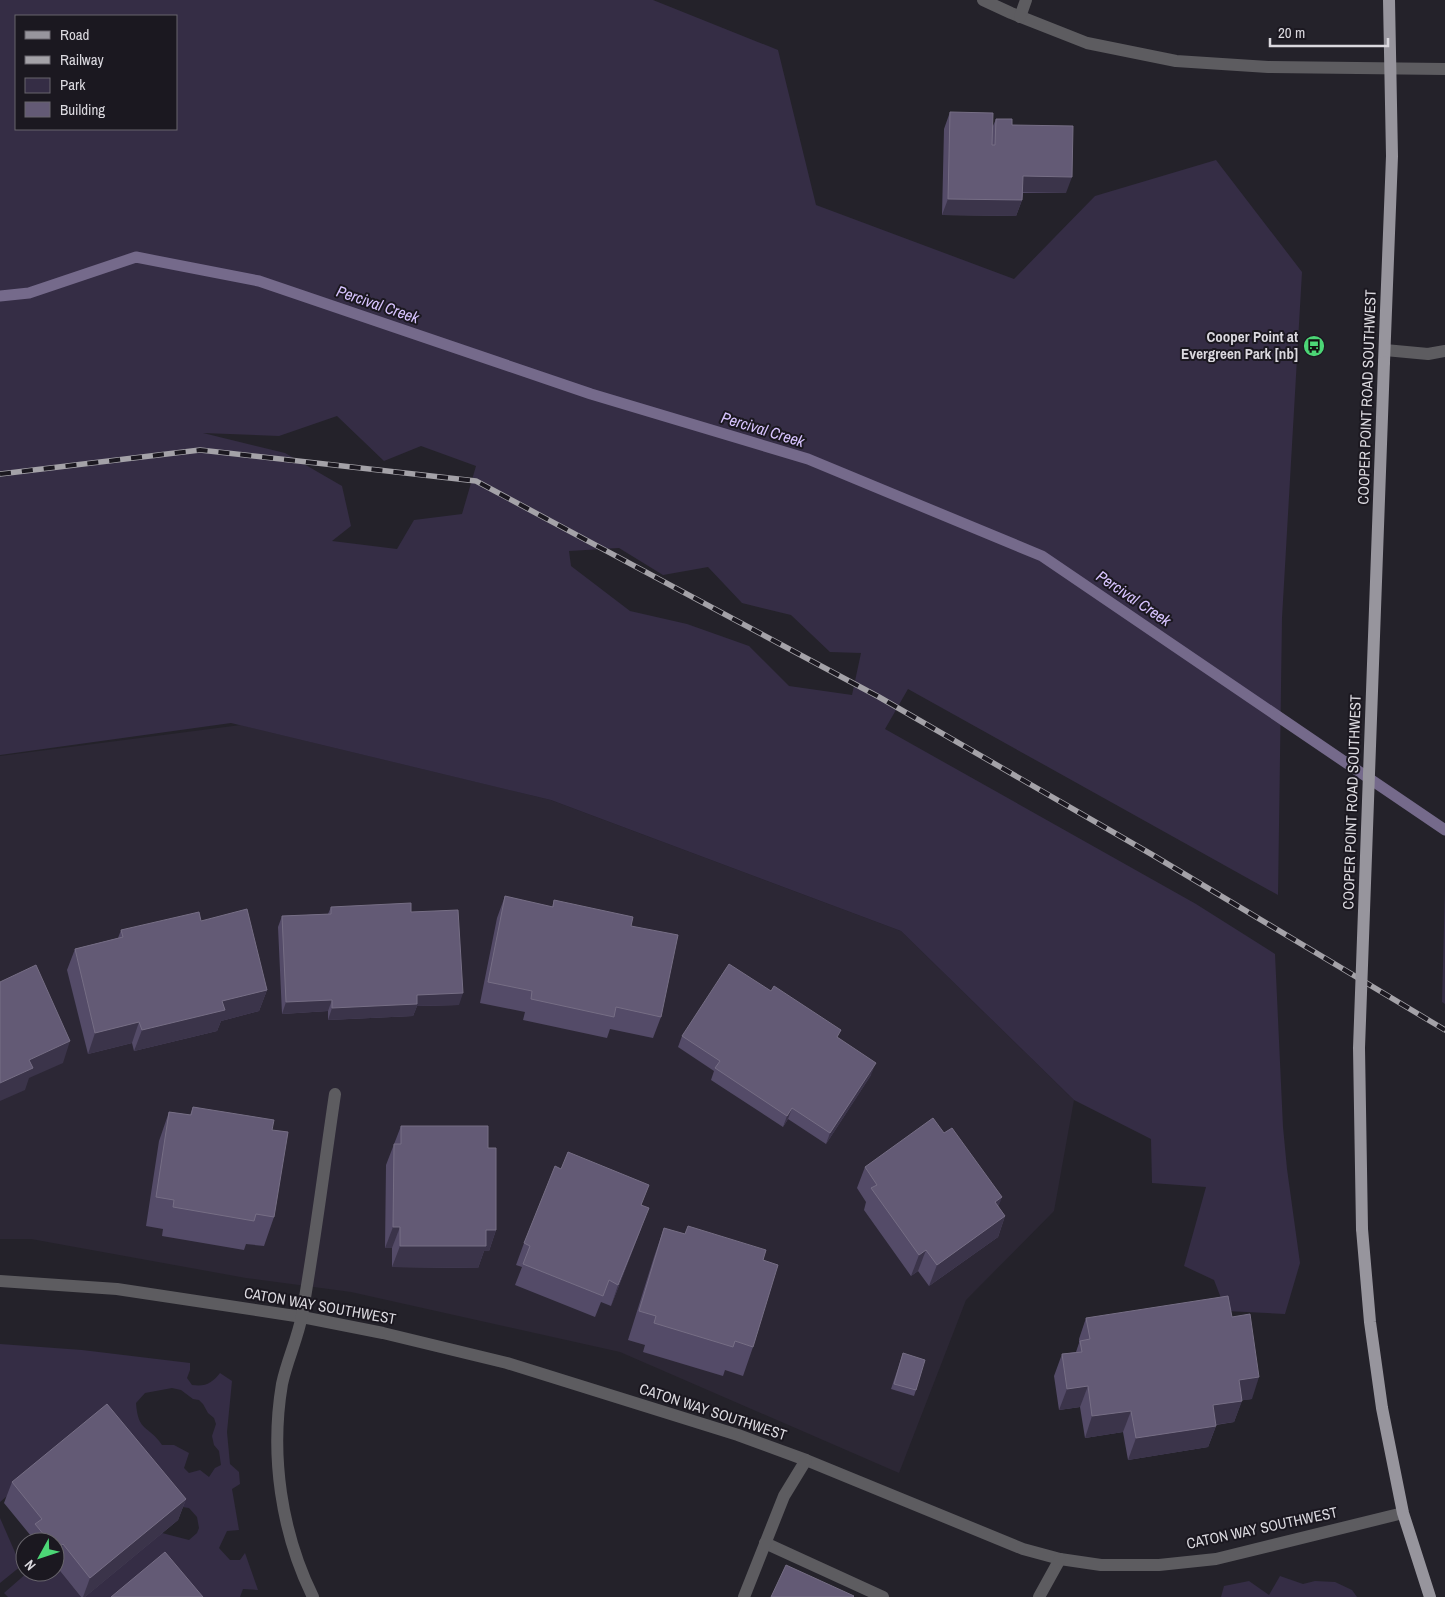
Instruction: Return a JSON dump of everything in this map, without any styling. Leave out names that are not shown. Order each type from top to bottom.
[{"type":"main road","name":"COOPER POINT ROAD SOUTHWEST","points":[[1389,0],[1392,156],[1359,1048],[1362,1229],[1370,1322],[1382,1408],[1403,1514],[1430,1597]]},
{"type":"street","points":[[983,0],[1020,17],[1088,43],[1176,61],[1268,66],[1445,69]]},
{"type":"street","points":[[1020,17],[1026,0]]},
{"type":"street","points":[[1384,356],[1428,354],[1445,350]]},
{"type":"street","points":[[313,1597],[306,1583],[292,1542],[282,1502],[276,1438],[283,1383],[302,1317],[335,1094]]},
{"type":"street","name":"CATON WAY SOUTHWEST","points":[[0,1281],[117,1289],[302,1317],[383,1333],[507,1363],[679,1416],[806,1460],[1023,1549],[1060,1559],[1101,1565],[1159,1565],[1216,1559],[1403,1514]]},
{"type":"street","points":[[744,1597],[784,1496],[806,1460]]},
{"type":"street","points":[[765,1543],[883,1597]]},
{"type":"street","points":[[1039,1597],[1060,1559]]},
{"type":"shaded area","points":[[241,725],[551,800],[901,931],[1074,1100],[1054,1211],[966,1300],[899,1473],[620,1352],[351,1292],[246,1278],[31,1239],[0,1239],[0,756]]},
{"type":"green space","points":[[0,0],[653,0],[778,50],[816,205],[1014,279],[1095,196],[1216,160],[1302,272],[1282,618],[1278,895],[908,689],[885,729],[1196,904],[1275,954],[1283,1127],[1300,1263],[1285,1314],[1226,1311],[1214,1280],[1184,1266],[1206,1187],[1152,1183],[1151,1139],[1074,1100],[901,931],[551,800],[231,723],[0,755]],"holes":[[[337,416],[384,461],[421,446],[476,466],[462,514],[414,520],[397,549],[332,541],[351,526],[342,486],[285,453],[203,433],[279,436]],[[619,548],[663,575],[708,567],[742,603],[791,615],[830,652],[861,653],[852,695],[789,686],[749,646],[687,624],[630,611],[571,566],[569,551]]]},
{"type":"green space","points":[[1445,887],[1445,1004],[1442,1002]]},
{"type":"green space","points":[[0,1344],[82,1350],[190,1363],[187,1378],[192,1385],[208,1384],[220,1373],[232,1381],[227,1432],[230,1464],[239,1472],[240,1484],[232,1489],[239,1530],[227,1531],[219,1548],[230,1560],[240,1560],[245,1553],[258,1590],[243,1589],[240,1597],[85,1597],[162,1533],[189,1540],[197,1533],[199,1528],[197,1517],[189,1508],[175,1506],[99,1419],[0,1502]],"holes":[[[172,1388],[181,1390],[193,1399],[199,1400],[214,1418],[216,1424],[212,1436],[214,1445],[219,1451],[221,1465],[215,1468],[209,1477],[200,1470],[189,1473],[184,1468],[189,1453],[174,1445],[162,1445],[145,1428],[137,1413],[136,1403],[145,1393]]]},
{"type":"green space","points":[[0,1518],[15,1552],[15,1571],[0,1583]]},
{"type":"green space","points":[[1280,1576],[1303,1584],[1315,1581],[1335,1582],[1352,1590],[1357,1597],[1221,1597],[1224,1586],[1249,1581],[1269,1595]]},
{"type":"green space","points":[[65,1577],[81,1597],[8,1597],[4,1593],[17,1582],[65,1582]]},
{"type":"building","points":[[950,112],[993,113],[992,145],[995,145],[996,119],[1012,119],[1012,125],[1073,126],[1072,177],[1023,176],[1022,200],[948,199]]},
{"type":"building","points":[[505,896],[553,907],[554,900],[633,917],[631,926],[678,935],[661,1017],[616,1007],[614,1017],[531,999],[532,991],[488,982]]},
{"type":"building","points":[[411,903],[411,912],[458,910],[463,993],[417,995],[417,1004],[332,1008],[332,1000],[286,1002],[282,916],[331,914],[331,907]]},
{"type":"building","points":[[247,909],[267,990],[222,1001],[225,1010],[142,1030],[139,1022],[95,1033],[75,949],[123,937],[121,930],[199,912],[201,921]]},
{"type":"building","points":[[729,964],[771,991],[774,986],[841,1030],[837,1037],[876,1063],[830,1133],[792,1108],[787,1116],[715,1068],[720,1061],[682,1036]]},
{"type":"building","points":[[36,965],[70,1041],[29,1060],[33,1068],[0,1083],[0,982]]},
{"type":"building","points":[[193,1107],[274,1120],[272,1130],[288,1132],[274,1217],[256,1214],[254,1221],[173,1207],[174,1200],[156,1197],[169,1112],[191,1115]]},
{"type":"building","points":[[933,1118],[944,1133],[952,1128],[1002,1197],[995,1202],[1005,1216],[937,1265],[926,1250],[919,1255],[871,1188],[877,1185],[865,1167]]},
{"type":"building","points":[[401,1126],[488,1126],[488,1148],[496,1148],[496,1230],[486,1230],[486,1246],[400,1246],[400,1227],[393,1227],[394,1144],[401,1144]]},
{"type":"building","points":[[568,1152],[649,1185],[641,1205],[649,1208],[618,1285],[609,1280],[603,1296],[523,1264],[530,1246],[524,1243],[555,1166],[561,1169]]},
{"type":"building","points":[[688,1226],[766,1250],[763,1260],[778,1265],[753,1347],[735,1341],[733,1347],[654,1323],[656,1316],[639,1311],[664,1228],[685,1234]]},
{"type":"building","points":[[1228,1296],[1232,1317],[1250,1314],[1259,1377],[1239,1380],[1242,1401],[1213,1405],[1216,1426],[1136,1438],[1131,1411],[1092,1416],[1088,1386],[1067,1389],[1062,1354],[1082,1352],[1080,1341],[1090,1339],[1086,1318]]},
{"type":"building","points":[[903,1353],[925,1360],[916,1390],[894,1384]]},
{"type":"building","points":[[107,1404],[186,1499],[90,1578],[65,1547],[65,1532],[42,1532],[35,1524],[42,1519],[12,1482]]},
{"type":"building","points":[[165,1552],[203,1597],[111,1597]]},
{"type":"building","points":[[786,1565],[854,1596],[771,1597]]},
{"type":"waterway","name":"Percival Creek","points":[[0,296],[29,293],[136,257],[259,281],[591,394],[808,459],[1042,556],[1445,830]]},
{"type":"railway","points":[[0,474],[200,450],[476,481],[879,697],[1151,854],[1445,1030]]},
{"type":"place","name":"Cooper Point at Evergreen Park [nb]","points":[[1314,346]]}]
